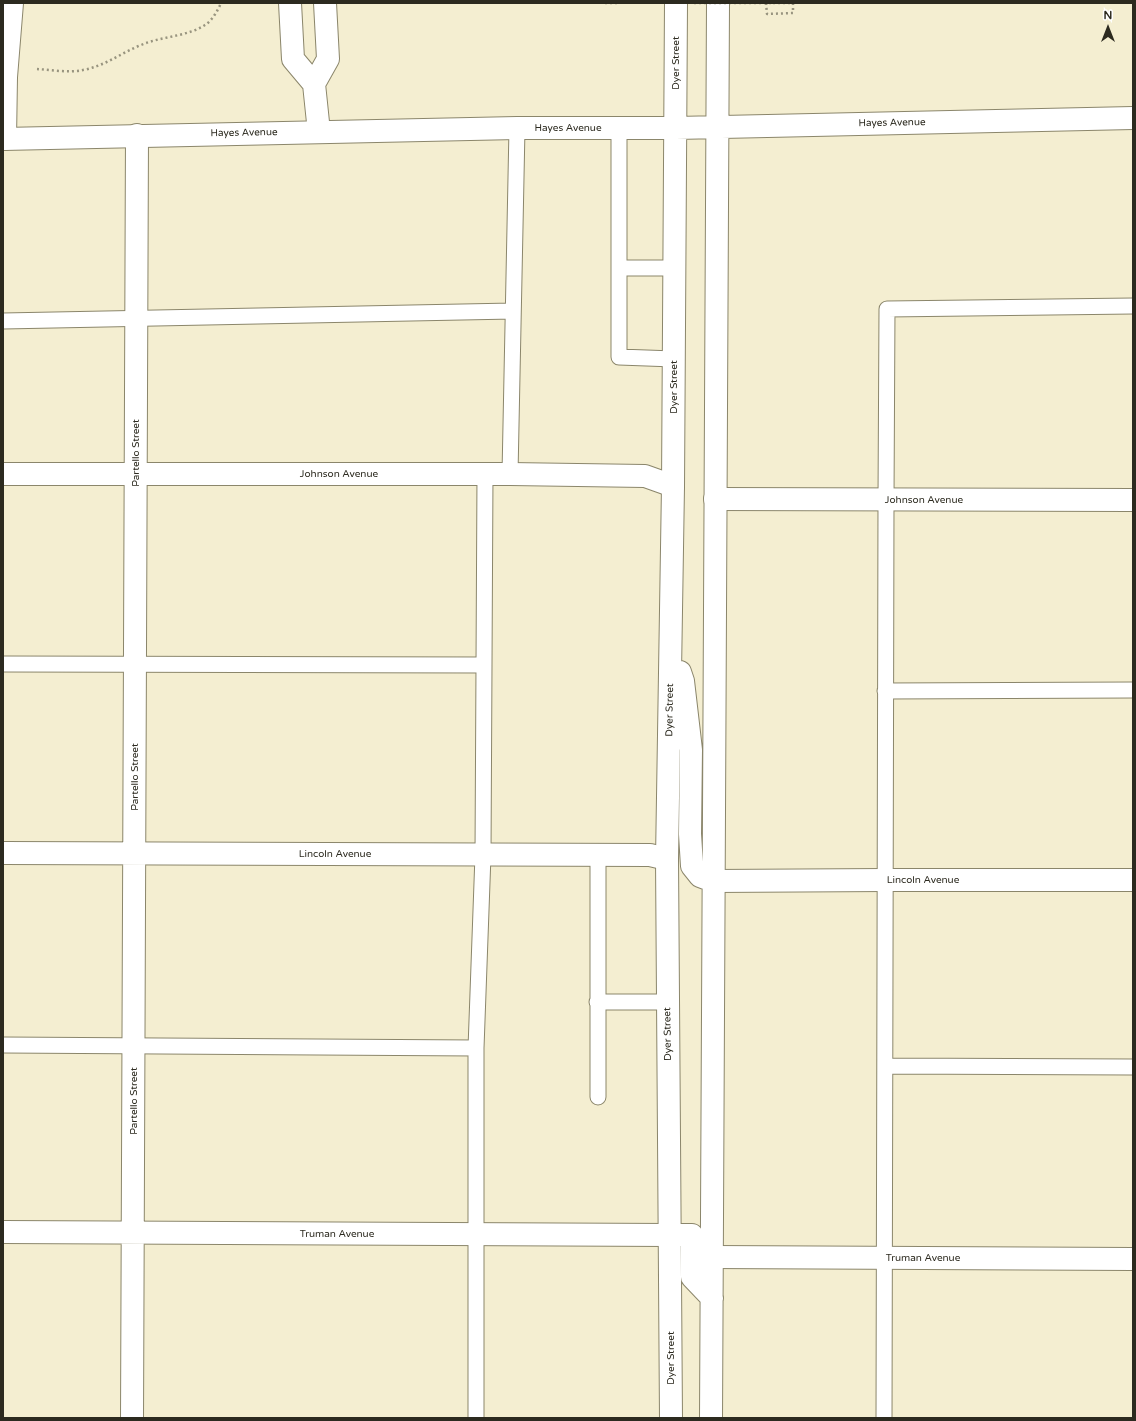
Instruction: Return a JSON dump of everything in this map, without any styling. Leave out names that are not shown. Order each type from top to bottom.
[{"type":"street","points":[[4,139],[6,77],[12,3]]},
{"type":"street","points":[[290,3],[293,59],[314,84],[319,132]]},
{"type":"street","points":[[314,84],[328,59],[325,3]]},
{"type":"street","name":"Dyer Street","points":[[671,1418],[667,859],[674,486],[676,3]]},
{"type":"street","points":[[711,1418],[718,3]]},
{"type":"street","name":"Hayes Avenue","points":[[4,139],[137,135],[517,128],[676,128],[1133,118]]},
{"type":"street","name":"Partello Street","points":[[132,1418],[137,135]]},
{"type":"street","name":"Johnson Avenue","points":[[3,474],[510,474],[645,476],[674,486]]},
{"type":"street","name":"Johnson Avenue","points":[[715,499],[1133,500]]},
{"type":"street","points":[[671,646],[683,681],[691,750],[690,834],[692,866],[700,876],[713,881]]},
{"type":"street","name":"Lincoln Avenue","points":[[3,853],[650,855],[667,859]]},
{"type":"street","name":"Lincoln Avenue","points":[[713,881],[1133,880]]},
{"type":"street","name":"Truman Avenue","points":[[3,1232],[692,1235],[692,1277],[712,1298]]},
{"type":"street","name":"Truman Avenue","points":[[712,1257],[1133,1259]]},
{"type":"lane","points":[[510,474],[517,128]]},
{"type":"lane","points":[[619,128],[619,358],[674,359]]},
{"type":"lane","points":[[620,268],[675,268]]},
{"type":"lane","points":[[884,1418],[887,309],[1133,306]]},
{"type":"lane","points":[[3,321],[513,311]]},
{"type":"lane","points":[[476,1418],[476,1048],[483,855],[485,474]]},
{"type":"lane","points":[[3,664],[484,665]]},
{"type":"lane","points":[[885,691],[1133,690]]},
{"type":"lane","points":[[598,855],[598,1097]]},
{"type":"lane","points":[[598,1002],[668,1002]]},
{"type":"lane","points":[[3,1045],[476,1048]]},
{"type":"lane","points":[[885,1066],[1133,1067]]},
{"type":"path","points":[[37,69],[54,71],[81,71],[100,66],[141,44],[180,35],[206,25],[218,10],[221,3]]},
{"type":"path","points":[[604,3],[617,3]]},
{"type":"path","points":[[694,3],[793,4],[793,13],[767,14],[766,3]]}]
